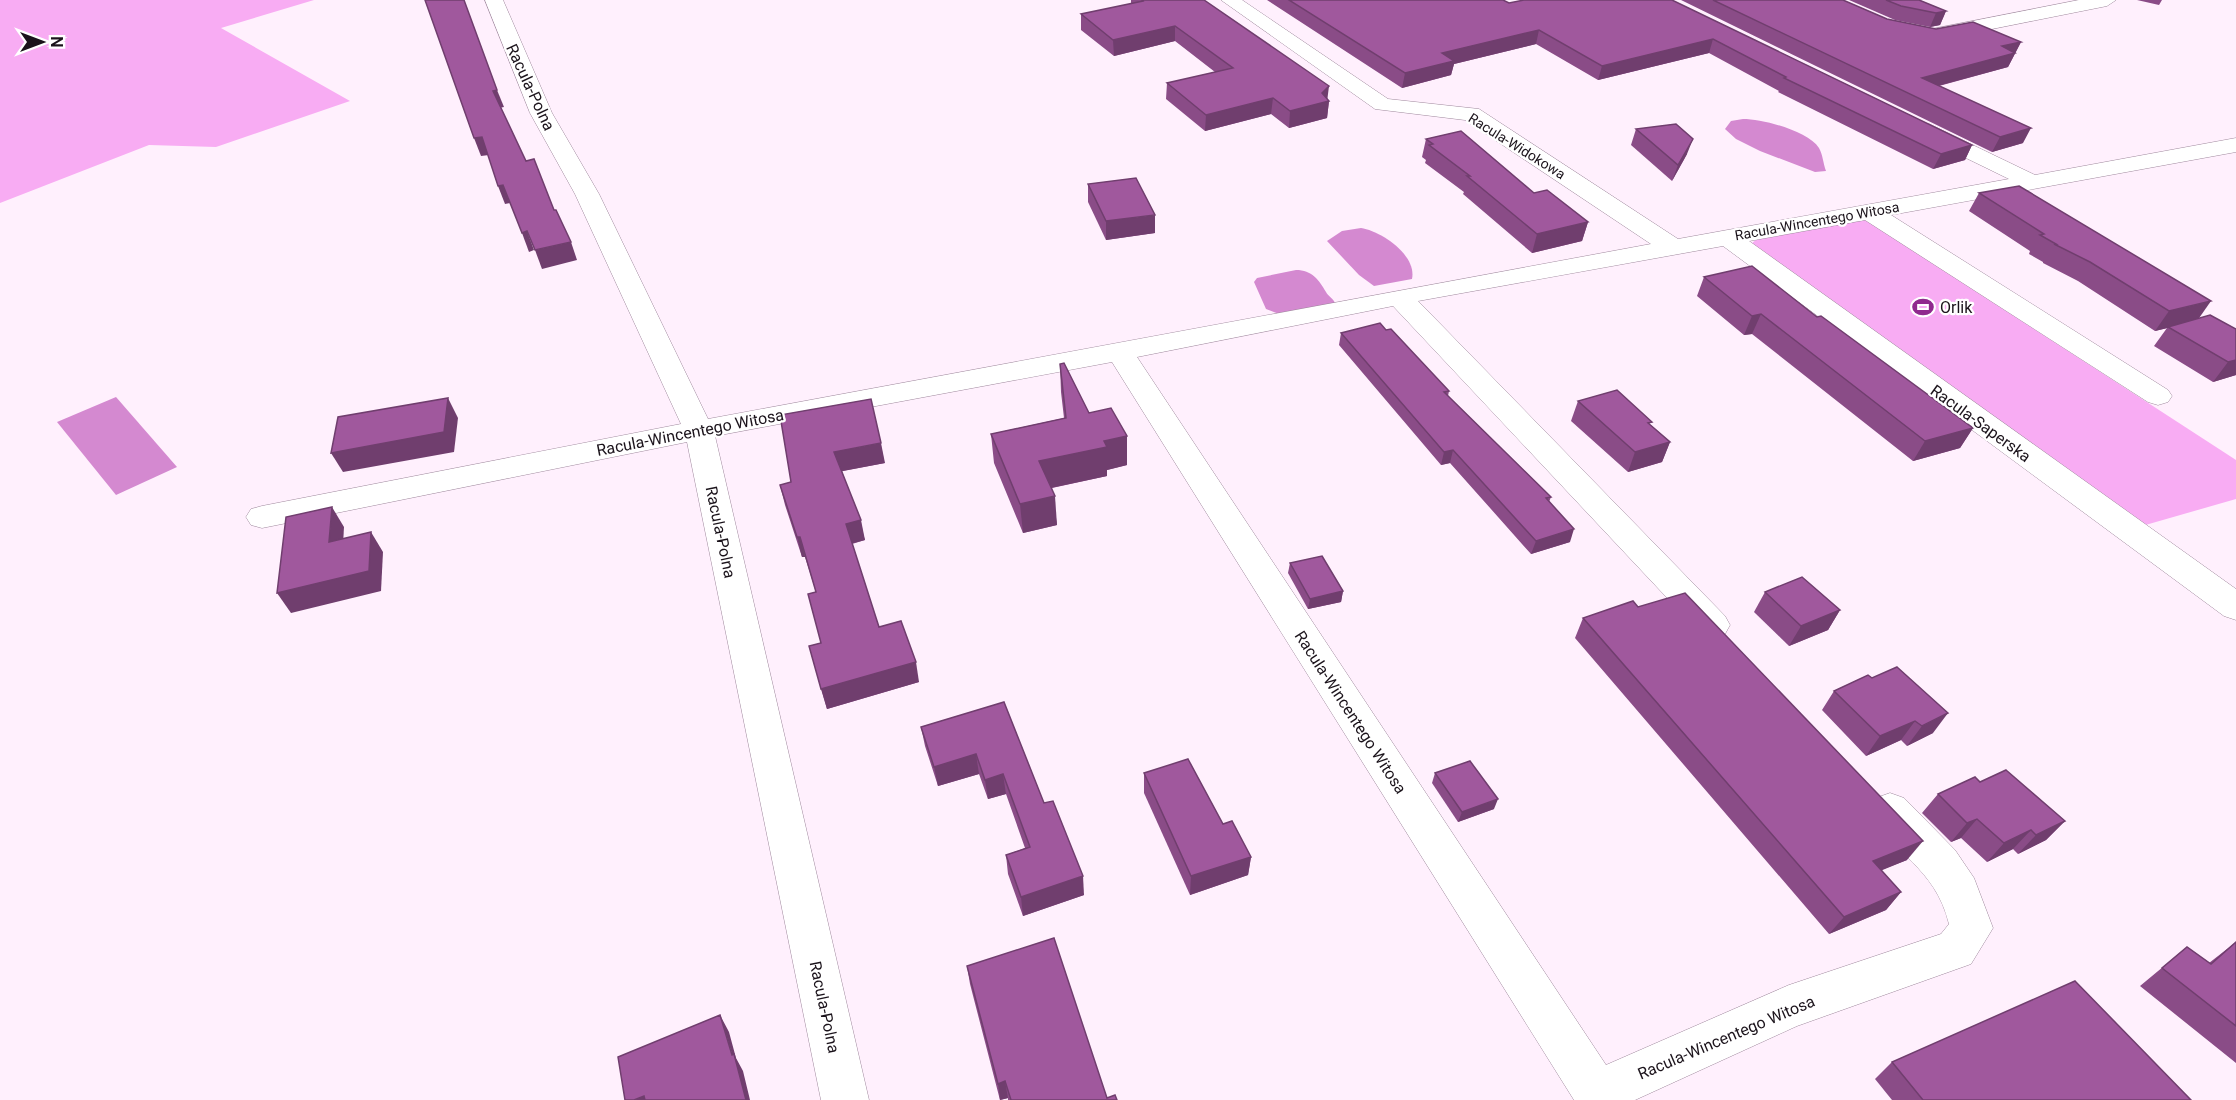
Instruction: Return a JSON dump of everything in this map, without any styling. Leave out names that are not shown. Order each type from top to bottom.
[{"type":"street","name":"Racula-Polna","points":[[494,0],[541,113],[587,194],[699,430],[845,1100]]},
{"type":"street","name":"Racula-Widokowa","points":[[1230,0],[1382,105],[1471,114],[1673,247]]},
{"type":"street","points":[[1917,32],[1930,35],[2107,0]]},
{"type":"street","points":[[1914,124],[2030,181]]},
{"type":"street","name":"Racula-Wincentego Witosa","points":[[262,517],[699,430],[1120,352],[1399,297],[2236,145]]},
{"type":"street","points":[[1870,212],[2158,396]]},
{"type":"street","name":"Racula-Saperska","points":[[1727,237],[2236,607]]},
{"type":"street","points":[[1399,297],[1737,650]]},
{"type":"street","name":"Racula-Wincentego Witosa","points":[[1120,352],[1597,1092],[1789,1007],[1956,950],[1971,928],[1966,903],[1951,874],[1869,788]]},
{"type":"shaded area","points":[[0,0],[314,0],[221,28],[350,101],[216,147],[149,145],[0,203]]},
{"type":"shaded area","points":[[1743,119],[1773,124],[1805,136],[1819,148],[1826,171],[1815,172],[1760,151],[1736,139],[1725,129],[1731,121]]},
{"type":"shaded area","points":[[1865,219],[2236,460],[2236,499],[2135,528],[1771,264],[1752,243],[1761,236]]},
{"type":"shaded area","points":[[1361,228],[1387,239],[1403,253],[1409,261],[1412,279],[1374,286],[1359,275],[1327,241],[1342,231]]},
{"type":"shaded area","points":[[1302,270],[1314,276],[1335,303],[1279,314],[1266,309],[1254,282],[1257,278]]},
{"type":"shaded area","points":[[116,397],[177,467],[116,495],[57,422]]},
{"type":"building","points":[[425,0],[464,0],[497,90],[493,91],[526,161],[534,159],[554,210],[571,242],[535,250],[527,231],[522,233],[503,185],[498,186],[482,137],[474,138]]},
{"type":"building","points":[[1142,0],[1204,0],[1329,86],[1322,93],[1329,101],[1290,111],[1273,98],[1206,115],[1167,83],[1233,68],[1175,26],[1113,40],[1081,14]]},
{"type":"building","points":[[1289,0],[1503,0],[1509,3],[1524,0],[1672,0],[1972,145],[1941,154],[1784,78],[1786,77],[1713,39],[1602,66],[1539,30],[1442,53],[1454,61],[1405,73]]},
{"type":"building","points":[[1713,0],[1843,0],[1887,19],[1936,29],[1973,22],[2021,42],[2002,46],[2015,53],[1922,78],[2031,128],[2000,137]]},
{"type":"building","points":[[1886,0],[1919,0],[1946,11],[1936,13],[1901,6]]},
{"type":"building","points":[[1676,124],[1693,139],[1678,165],[1636,129]]},
{"type":"building","points":[[1461,131],[1534,193],[1547,190],[1588,222],[1537,234],[1467,176],[1470,176],[1429,145],[1433,144],[1426,139]]},
{"type":"building","points":[[1136,178],[1155,215],[1106,221],[1088,184]]},
{"type":"building","points":[[2019,186],[2211,301],[2169,311],[2090,262],[2054,244],[2056,244],[2040,235],[2044,234],[1979,193]]},
{"type":"building","points":[[1752,266],[1817,317],[1821,316],[1973,428],[1925,441],[1761,314],[1752,316],[1704,277]]},
{"type":"building","points":[[2210,315],[2236,329],[2236,360],[2228,362],[2168,327]]},
{"type":"building","points":[[1380,323],[1386,330],[1391,329],[1449,391],[1444,392],[1551,497],[1546,498],[1574,529],[1536,541],[1453,450],[1444,452],[1341,333]]},
{"type":"building","points":[[1064,363],[1089,413],[1111,408],[1127,436],[1104,441],[1107,447],[1039,461],[1055,496],[1020,504],[991,434],[1066,418],[1060,364]]},
{"type":"building","points":[[1617,390],[1652,422],[1648,423],[1670,442],[1635,452],[1578,401]]},
{"type":"building","points":[[448,398],[444,432],[331,453],[338,417]]},
{"type":"building","points":[[871,399],[881,443],[834,452],[861,520],[846,524],[879,627],[901,621],[916,662],[821,689],[809,646],[821,643],[808,594],[816,592],[800,537],[797,537],[780,485],[791,482],[780,415]]},
{"type":"building","points":[[332,507],[329,542],[371,532],[369,571],[277,593],[286,517]]},
{"type":"building","points":[[1322,556],[1343,591],[1310,599],[1290,563]]},
{"type":"building","points":[[1802,577],[1840,610],[1801,626],[1765,592]]},
{"type":"building","points":[[1685,593],[1923,841],[1873,861],[1901,892],[1844,917],[1583,618],[1633,601],[1638,607]]},
{"type":"building","points":[[1897,667],[1948,713],[1922,726],[1915,721],[1880,736],[1834,691],[1868,675],[1872,678]]},
{"type":"building","points":[[1004,702],[1044,803],[1053,801],[1083,876],[1021,897],[1006,855],[1030,847],[1003,774],[985,780],[976,754],[934,767],[921,727]]},
{"type":"building","points":[[1188,759],[1223,824],[1232,821],[1251,857],[1191,876],[1144,773]]},
{"type":"building","points":[[1470,761],[1498,799],[1462,812],[1435,773]]},
{"type":"building","points":[[2006,770],[2065,821],[2036,835],[2031,830],[2004,843],[1977,819],[1967,823],[1938,794],[1975,777],[1980,782]]},
{"type":"building","points":[[1054,938],[1107,1098],[1115,1095],[1117,1100],[1011,1100],[1005,1081],[998,1084],[967,966]]},
{"type":"building","points":[[2236,942],[2236,1026],[2162,968],[2187,947],[2211,964]]},
{"type":"building","points":[[2075,981],[2191,1100],[1923,1100],[1892,1062]]},
{"type":"building","points":[[720,1015],[732,1055],[734,1054],[746,1100],[645,1100],[644,1096],[634,1100],[625,1100],[618,1057]]},
{"type":"place","name":"Orlik","points":[[1923,307]]}]
